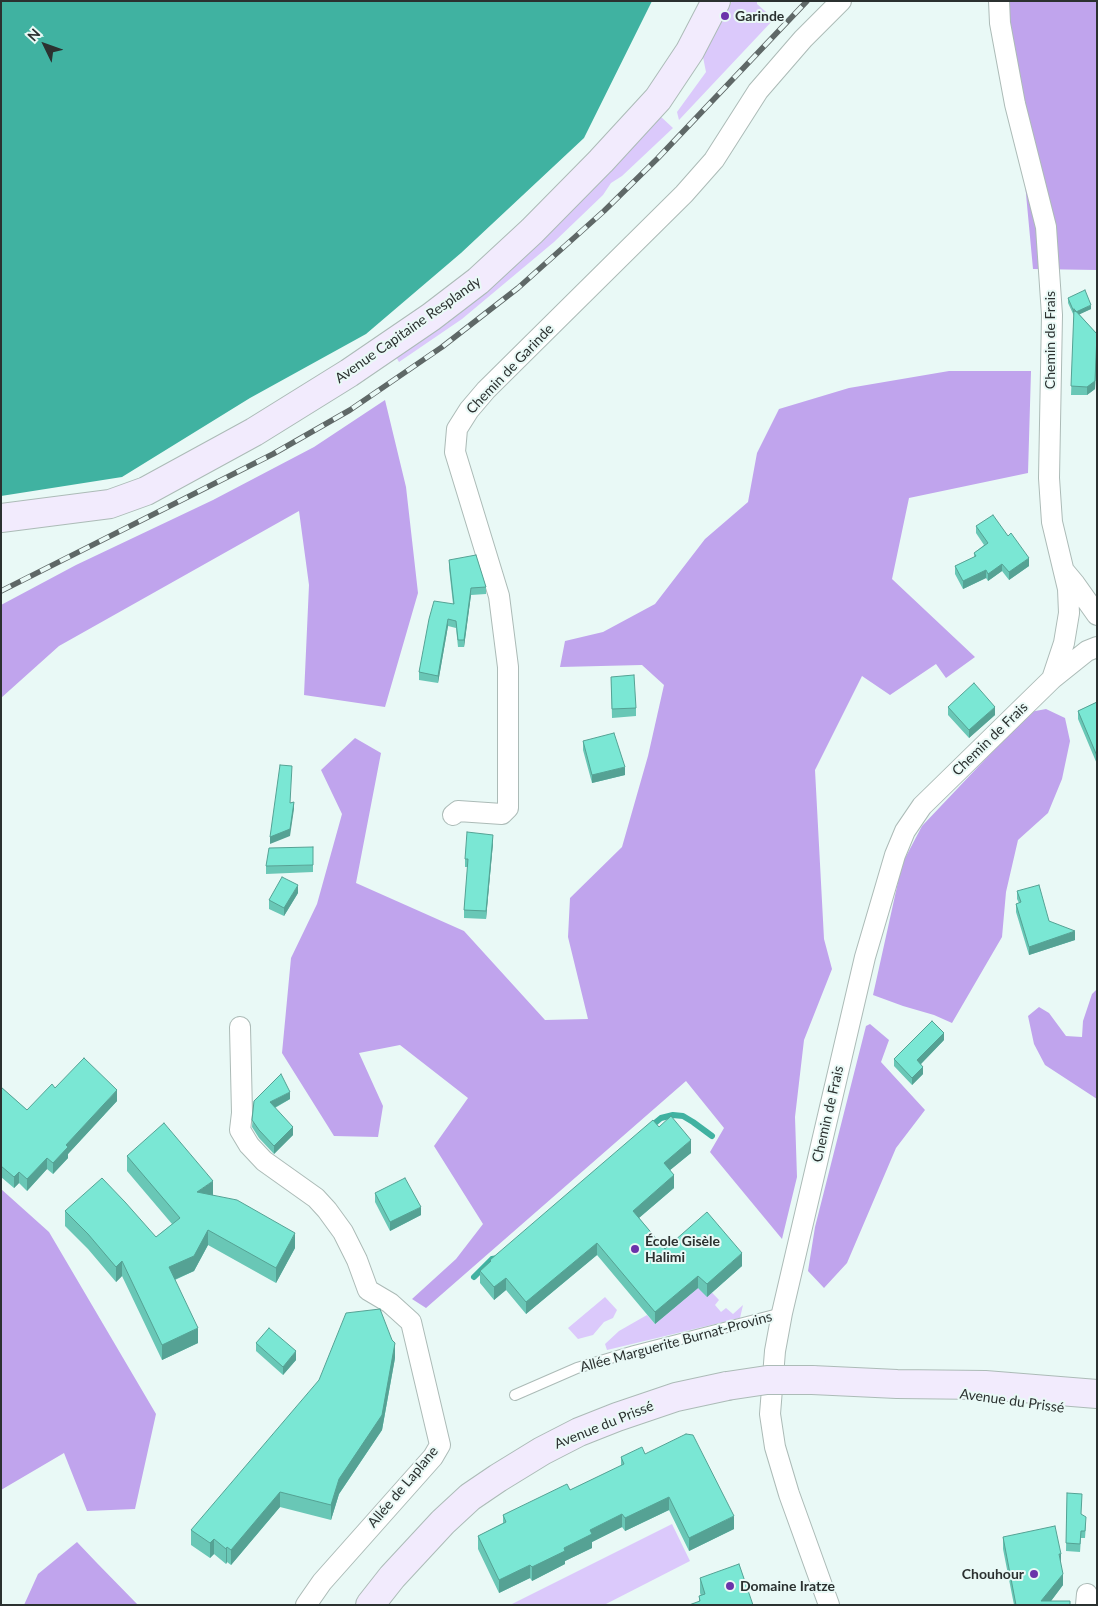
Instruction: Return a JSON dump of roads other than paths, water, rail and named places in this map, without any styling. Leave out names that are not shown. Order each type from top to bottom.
[{"type":"main road","name":"Avenue Capitaine Resplandy","points":[[1,518],[110,504],[146,491],[262,427],[349,373],[431,316],[478,281],[532,232],[601,162],[658,99],[690,51],[716,1]]},
{"type":"main road","name":"Avenue du Prissé","points":[[370,1605],[392,1577],[443,1522],[470,1497],[542,1451],[579,1432],[676,1397],[767,1380],[985,1385],[1097,1394]]},
{"type":"main road","name":"Avenue du Prissé","points":[[897,1384],[1097,1412]]},
{"type":"street","name":"Chemin de Garinde","points":[[453,815],[458,811],[502,814],[508,808],[508,667],[499,596],[455,452],[457,429],[469,410],[486,390],[684,194],[714,160],[758,91],[803,39],[841,1]]},
{"type":"street","name":"Chemin de Frais","points":[[999,1],[1000,23],[1015,104],[1046,227],[1052,315],[1048,478],[1052,522],[1065,572],[1069,613],[1064,643],[1052,679]]},
{"type":"street","points":[[1065,572],[1076,584],[1097,615]]},
{"type":"street","name":"Chemin de Frais","points":[[829,1605],[789,1494],[775,1447],[770,1414],[775,1351],[782,1313],[865,957],[898,847],[905,831],[922,806],[1052,679],[1087,651],[1097,647]]},
{"type":"street","name":"Allée de Laplane","points":[[240,1027],[242,1113],[240,1130],[249,1145],[264,1161],[316,1198],[343,1232],[357,1260],[368,1290],[390,1303],[410,1322],[440,1444],[433,1456],[322,1582],[306,1605]]},
{"type":"lane","name":"Allée Marguerite Burnat-Provins","points":[[515,1395],[577,1368],[634,1351],[782,1313]]},
{"type":"waterway","points":[[650,1127],[661,1118],[673,1115],[683,1116],[712,1136]]},
{"type":"waterway","points":[[474,1277],[492,1259],[498,1258]]},
{"type":"railway","points":[[1,591],[273,454],[350,410],[442,347],[518,288],[604,211],[658,158],[807,1]]},
{"type":"place","name":"Garinde","points":[[725,16]]},
{"type":"place","name":"École Gisèle Halimi","points":[[635,1249]]},
{"type":"place","name":"Chouhour","points":[[1034,1574]]},
{"type":"place","name":"Domaine Iratze","points":[[730,1586]]}]
